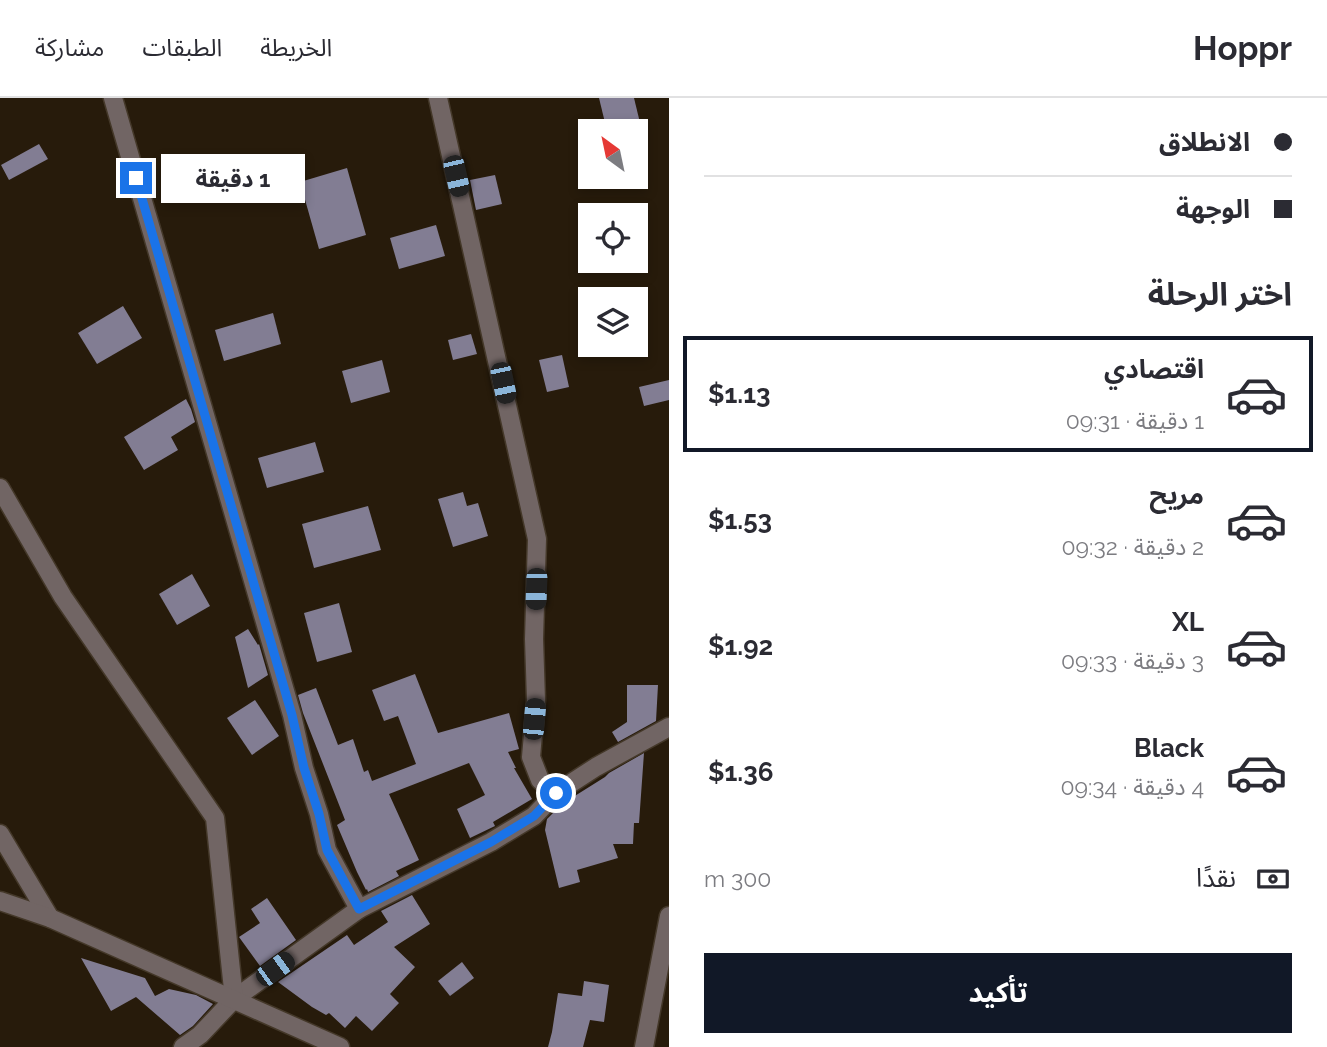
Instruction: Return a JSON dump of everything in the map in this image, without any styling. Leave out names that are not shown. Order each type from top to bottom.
[{"type":"street","points":[[113,98],[292,715],[327,850],[359,909]]},
{"type":"street","points":[[438,98],[537,539],[534,639],[536,701],[531,757],[540,779],[556,793]]},
{"type":"street","points":[[0,488],[63,597],[215,818],[234,999]]},
{"type":"street","points":[[183,1047],[200,1035],[234,999],[359,909],[491,842],[534,816],[556,793],[596,767],[669,727]]},
{"type":"street","points":[[0,834],[50,918]]},
{"type":"street","points":[[0,901],[50,918],[340,1047]]},
{"type":"street","points":[[644,1047],[669,916]]},
{"type":"building","points":[[599,98],[634,98],[639,119],[604,119]]},
{"type":"building","points":[[39,144],[48,159],[9,180],[1,165]]},
{"type":"building","points":[[347,168],[366,235],[319,249],[300,182]]},
{"type":"building","points":[[495,175],[502,204],[476,210],[470,180]]},
{"type":"building","points":[[436,225],[445,256],[399,269],[390,238]]},
{"type":"building","points":[[123,306],[142,338],[97,364],[78,333]]},
{"type":"building","points":[[273,313],[281,344],[224,361],[215,330]]},
{"type":"building","points":[[471,334],[477,354],[453,360],[448,340]]},
{"type":"building","points":[[562,355],[569,387],[547,392],[539,360]]},
{"type":"building","points":[[382,360],[390,392],[351,403],[342,371]]},
{"type":"building","points":[[669,380],[669,400],[644,406],[639,387]]},
{"type":"building","points":[[186,399],[195,422],[171,437],[178,450],[144,470],[124,437]]},
{"type":"building","points":[[315,442],[324,472],[267,488],[258,458]]},
{"type":"building","points":[[463,492],[467,506],[478,503],[488,536],[453,547],[438,499]]},
{"type":"building","points":[[368,506],[381,550],[314,568],[302,524]]},
{"type":"building","points":[[192,574],[210,606],[177,625],[159,594]]},
{"type":"building","points":[[339,603],[352,652],[317,662],[304,613]]},
{"type":"building","points":[[248,629],[259,644],[268,675],[248,688],[235,637]]},
{"type":"building","points":[[415,674],[438,733],[509,713],[519,749],[508,752],[532,799],[493,822],[495,826],[470,838],[457,809],[485,795],[469,763],[389,794],[419,860],[396,871],[399,876],[368,892],[337,825],[345,820],[298,695],[316,688],[338,745],[353,739],[364,772],[368,770],[372,781],[416,764],[398,716],[384,721],[372,690]]},
{"type":"building","points":[[627,685],[658,685],[656,721],[618,742],[612,732],[627,722]]},
{"type":"building","points":[[255,700],[279,736],[252,755],[227,718]]},
{"type":"building","points":[[644,753],[639,823],[634,823],[633,844],[613,844],[618,858],[577,870],[580,882],[559,888],[545,830],[547,819],[562,804]]},
{"type":"building","points":[[412,895],[430,924],[394,947],[415,967],[390,994],[399,1003],[372,1031],[356,1016],[345,1028],[329,1013],[326,1015],[312,1007],[278,982],[347,935],[354,945],[388,922],[381,911]]},
{"type":"building","points":[[267,898],[296,940],[260,966],[239,937],[260,923],[251,909]]},
{"type":"building","points":[[81,958],[145,978],[155,996],[169,989],[196,995],[213,1004],[193,1026],[180,1035],[136,997],[111,1011]]},
{"type":"building","points":[[462,962],[474,978],[450,996],[438,981]]},
{"type":"building","points":[[584,981],[609,985],[604,1022],[590,1020],[583,1047],[548,1047],[558,993],[582,996]]},
{"type":"route","points":[[136,178],[292,715],[327,850],[359,909],[491,842],[534,816],[556,793]]}]
